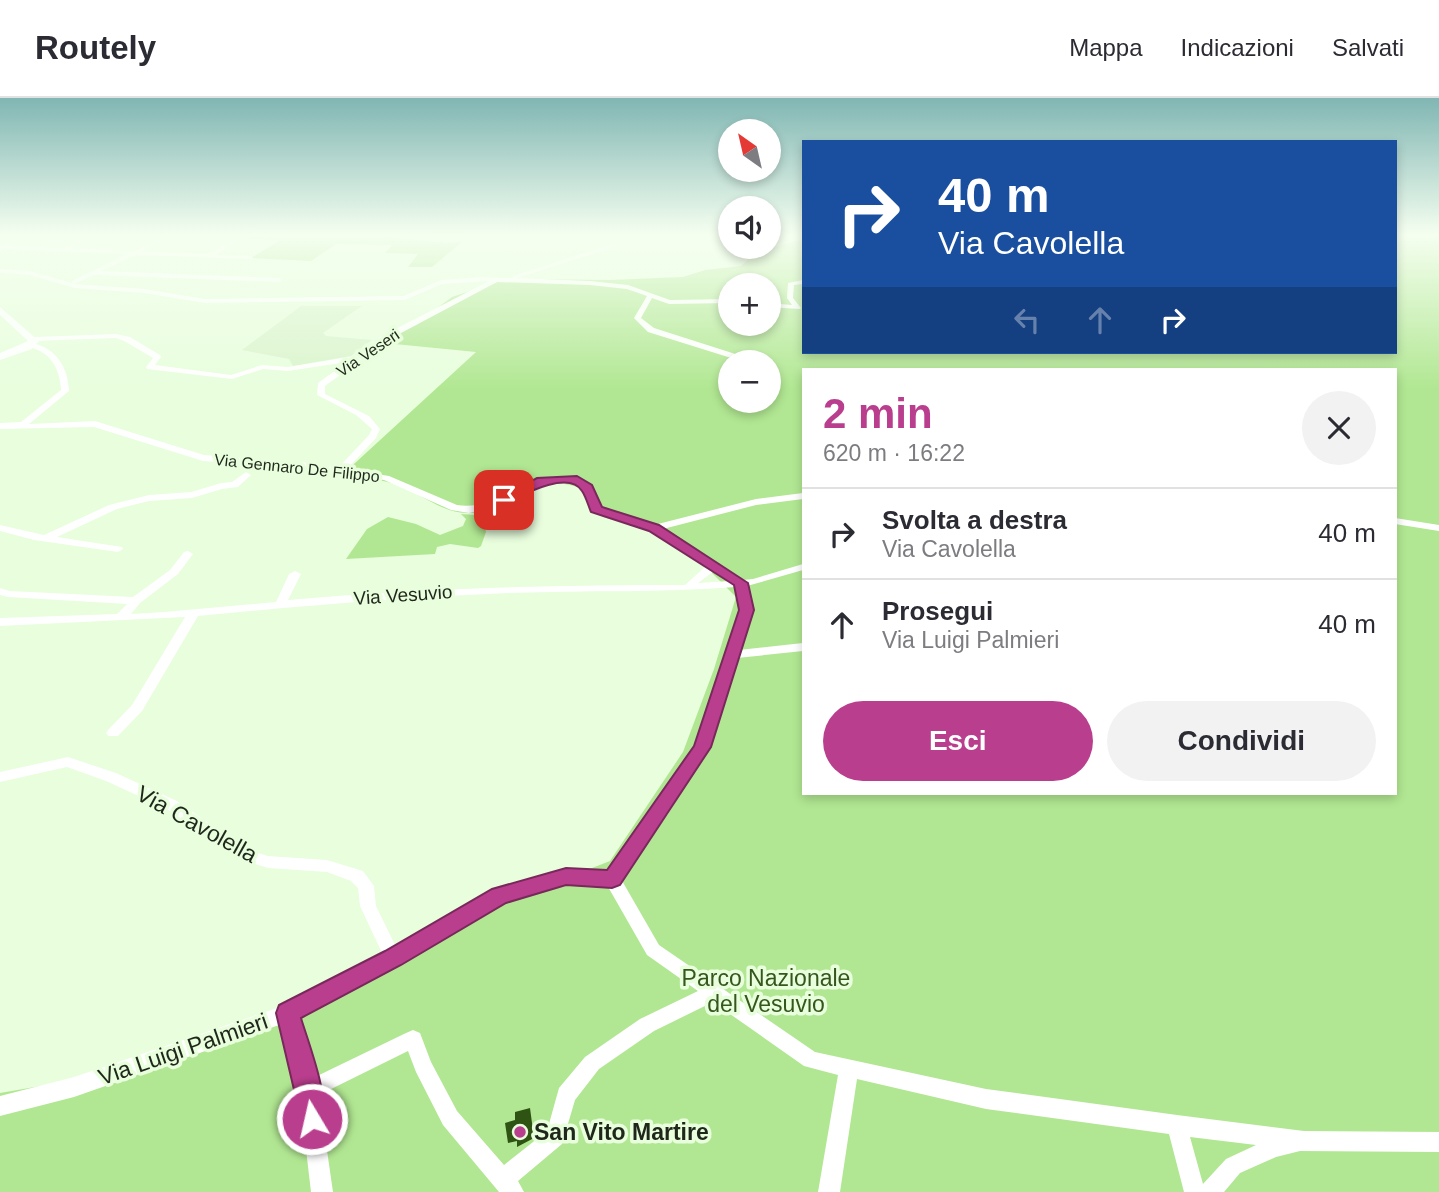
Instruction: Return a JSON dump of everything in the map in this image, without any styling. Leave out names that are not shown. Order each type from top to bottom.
[{"type":"street","name":"Via Veseri","points":[[90,287],[144,291],[205,302],[405,298],[429,287]]},
{"type":"street","name":"Via Veseri","points":[[340,471],[373,436],[375,426],[363,416],[323,397],[319,390],[323,383],[383,339],[482,287]]},
{"type":"street","name":"Via Veseri","points":[[628,287],[668,302],[718,301]]},
{"type":"street","points":[[781,306],[798,308],[790,298],[791,287]]},
{"type":"street","points":[[651,294],[637,318],[640,323],[651,330],[718,351]]},
{"type":"street","points":[[0,310],[33,342],[57,360],[66,378],[65,391],[22,426],[0,426]]},
{"type":"street","points":[[0,357],[33,342],[121,337],[157,357],[150,367],[232,377],[262,367],[297,368],[357,358]]},
{"type":"street","name":"Via Gennaro De Filippo","points":[[22,426],[95,424],[203,458],[386,478],[455,508],[469,510],[494,504],[542,481],[577,480],[587,487],[596,509],[654,528],[741,583]]},
{"type":"street","points":[[47,538],[113,507],[149,498],[192,495],[221,486],[236,485],[246,475]]},
{"type":"street","points":[[654,528],[756,502],[802,496]]},
{"type":"street","points":[[1397,521],[1439,528]]},
{"type":"street","points":[[0,528],[118,549]]},
{"type":"street","points":[[120,618],[136,601],[174,572],[188,554]]},
{"type":"street","points":[[691,588],[693,582],[713,566]]},
{"type":"street","name":"Via Vesuvio","points":[[0,621],[120,618],[370,596],[515,589],[691,588],[767,579],[802,567]]},
{"type":"street","points":[[280,605],[295,574]]},
{"type":"street","points":[[612,879],[663,810],[702,747],[746,610],[741,583]]},
{"type":"street","points":[[0,591],[8,594],[136,601]]},
{"type":"street","points":[[113,733],[137,708],[194,613]]},
{"type":"street","points":[[732,655],[802,647]]},
{"type":"street","name":"Via Cavolella","points":[[0,777],[68,762],[111,777],[172,805],[243,854],[268,862],[327,866],[357,876],[366,886],[368,906],[393,958]]},
{"type":"street","points":[[288,1013],[393,958],[500,896],[566,877],[612,879]]},
{"type":"street","points":[[612,879],[653,950],[811,1060],[986,1099],[1177,1125],[1304,1141],[1439,1142]]},
{"type":"street","points":[[309,1090],[413,1039],[423,1066],[450,1118],[509,1186],[555,1137],[566,1095],[592,1063],[647,1025],[713,993]]},
{"type":"street","name":"Via Luigi Palmieri","points":[[0,1105],[74,1087],[288,1013],[309,1090],[322,1192]]},
{"type":"street","points":[[829,1192],[849,1067]]},
{"type":"street","points":[[1177,1125],[1195,1192]]},
{"type":"street","points":[[1210,1192],[1233,1166],[1275,1147],[1304,1141]]},
{"type":"shaded area","points":[[301,306],[362,306],[323,333],[326,336],[372,340],[351,356],[293,366],[289,359],[242,350]]},
{"type":"green space","name":"Parco Nazionale del Vesuvio","points":[[482,287],[718,287],[718,336],[781,336],[781,287],[802,287],[802,354],[1397,354],[1397,287],[1439,287],[1439,1192],[0,1192],[0,1093],[76,1080],[168,1050],[292,1003],[382,956],[429,927],[490,897],[554,873],[587,870],[610,861],[683,752],[714,669],[736,597],[703,564],[654,532],[603,517],[589,507],[583,489],[564,484],[535,488],[498,507],[483,512],[466,513],[440,506],[394,484],[342,475],[476,352],[374,342],[428,315],[452,297]]},
{"type":"green space","points":[[461,514],[476,515],[483,519],[486,532],[478,548],[450,544],[437,547],[435,554],[346,559],[367,529],[388,517],[416,524],[440,535],[463,526],[466,519]]},
{"type":"building","name":"San Vito Martire","points":[[530,1108],[534,1138],[517,1147],[517,1141],[508,1143],[505,1123],[515,1120],[515,1112]]},
{"type":"place","name":"San Vito Martire","points":[[520,1132]]},
{"type":"route","points":[[312,1119],[309,1090],[288,1013],[393,958],[500,896],[566,877],[612,879],[663,810],[702,747],[743,623],[746,600],[741,583],[654,528],[596,509],[592,505],[587,487],[577,480],[550,479],[531,484],[504,500]]}]
